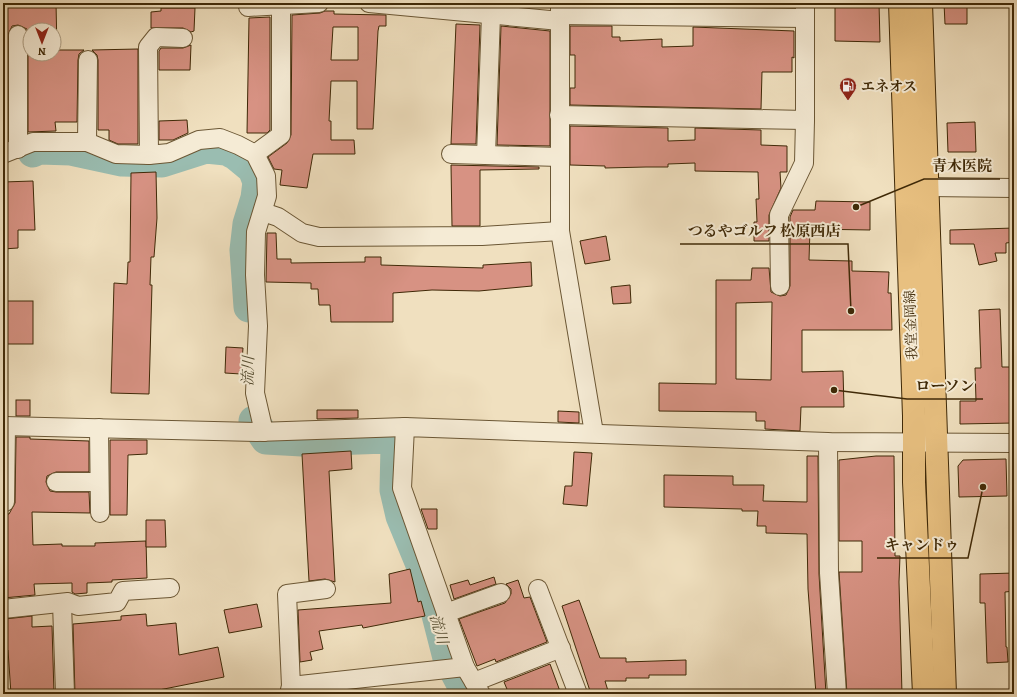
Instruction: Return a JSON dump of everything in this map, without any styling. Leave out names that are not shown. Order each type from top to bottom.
[{"type":"main road","name":"我堂金岡線","points":[[900,3],[914,442],[924,694]]},
{"type":"main road","name":"我堂金岡線","points":[[921,3],[945,694]]},
{"type":"street","points":[[248,7],[319,3]]},
{"type":"street","points":[[369,3],[491,15],[805,10],[804,163],[779,215],[780,286]]},
{"type":"street","points":[[255,154],[281,135],[281,12]]},
{"type":"street","points":[[560,13],[560,231],[594,433]]},
{"type":"street","points":[[486,155],[491,15]]},
{"type":"street","points":[[18,35],[9,152],[33,142],[87,142],[116,154],[149,155],[169,153],[199,140],[220,138],[255,154],[266,176],[267,196],[256,232],[255,275],[258,326],[255,393],[260,432]]},
{"type":"street","points":[[149,155],[148,47],[156,37],[182,38]]},
{"type":"street","points":[[87,142],[88,60]]},
{"type":"street","points":[[559,115],[805,120]]},
{"type":"street","points":[[451,154],[559,157]]},
{"type":"street","points":[[928,187],[1014,188]]},
{"type":"street","points":[[263,212],[278,217],[302,233],[319,237],[482,236],[560,231]]},
{"type":"street","points":[[5,502],[5,426],[260,432],[405,427],[828,442],[1014,443]]},
{"type":"street","points":[[405,427],[402,488],[410,516],[446,613],[465,676]]},
{"type":"street","points":[[99,428],[100,512]]},
{"type":"street","points":[[828,442],[829,573],[837,694]]},
{"type":"street","points":[[56,482],[99,482]]},
{"type":"street","points":[[3,609],[68,602],[78,606],[117,602],[123,591],[170,588]]},
{"type":"street","points":[[326,589],[287,594],[290,690],[465,676],[561,648]]},
{"type":"street","points":[[538,589],[578,694]]},
{"type":"street","points":[[446,613],[501,593]]},
{"type":"street","points":[[62,603],[65,694]]},
{"type":"building","points":[[5,3],[56,3],[56,22],[22,22],[22,27],[18,25],[12,26],[8,35],[8,121],[3,121],[3,25],[6,25]]},
{"type":"building","points":[[524,3],[524,7],[487,4]]},
{"type":"building","points":[[570,3],[612,3],[612,5],[570,5]]},
{"type":"building","points":[[693,3],[713,3],[713,6],[693,6]]},
{"type":"building","points":[[835,3],[879,3],[880,42],[835,41]]},
{"type":"building","points":[[944,3],[967,3],[967,24],[945,24]]},
{"type":"building","points":[[161,8],[195,8],[194,31],[191,32],[183,28],[151,28],[151,12],[161,11]]},
{"type":"building","points":[[325,11],[334,11],[334,14],[386,15],[386,26],[379,26],[378,31],[373,129],[357,129],[357,81],[331,81],[329,121],[331,121],[331,140],[354,140],[355,154],[313,154],[307,188],[280,185],[282,170],[274,169],[268,157],[287,143],[291,135],[292,15],[320,13]],"holes":[[[333,27],[358,27],[358,60],[331,60]]]},
{"type":"building","points":[[270,17],[270,130],[267,133],[247,133],[249,18]]},
{"type":"building","points":[[456,24],[480,25],[476,144],[451,144]]},
{"type":"building","points":[[501,26],[550,31],[550,146],[497,145]]},
{"type":"building","points":[[570,26],[612,26],[612,37],[620,37],[620,41],[662,39],[662,47],[693,46],[693,27],[794,31],[794,58],[792,57],[792,72],[762,72],[761,109],[570,105],[570,88],[575,88],[575,55],[570,55]]},
{"type":"building","points":[[191,45],[190,70],[159,70],[159,51],[161,48],[183,48]]},
{"type":"building","points":[[138,49],[138,144],[118,144],[109,140],[109,130],[98,130],[98,60],[97,55],[92,50]]},
{"type":"building","points":[[62,50],[84,50],[79,54],[78,60],[77,122],[55,122],[56,131],[28,132],[28,62],[62,62]]},
{"type":"building","points":[[187,120],[188,133],[173,140],[159,140],[159,121]]},
{"type":"building","points":[[975,122],[976,152],[948,152],[947,123]]},
{"type":"building","points":[[570,126],[668,128],[668,141],[695,140],[695,128],[761,130],[761,145],[787,146],[787,172],[780,172],[781,188],[769,215],[769,241],[754,241],[754,222],[757,222],[756,199],[759,199],[758,172],[695,171],[695,163],[668,164],[668,167],[605,168],[605,166],[570,165]]},
{"type":"building","points":[[451,165],[539,167],[539,169],[480,170],[480,226],[452,226]]},
{"type":"building","points":[[156,172],[157,218],[154,257],[151,257],[150,285],[152,285],[149,394],[111,393],[114,283],[127,284],[128,262],[130,262],[131,173]]},
{"type":"building","points":[[33,181],[35,230],[18,230],[18,248],[3,249],[3,182]]},
{"type":"building","points":[[816,201],[870,202],[870,230],[810,229],[809,260],[852,261],[852,271],[889,272],[888,293],[891,293],[892,330],[802,330],[802,372],[843,371],[844,407],[801,407],[800,431],[765,429],[765,421],[756,421],[756,412],[659,411],[659,383],[716,384],[716,280],[751,280],[752,268],[769,268],[771,292],[780,296],[786,295],[790,286],[790,217],[793,210],[815,210]],"holes":[[[772,302],[771,380],[736,379],[736,303]]]},
{"type":"building","points":[[1014,228],[1014,242],[1006,243],[1006,253],[995,253],[997,261],[979,265],[974,244],[950,244],[950,230]]},
{"type":"building","points":[[267,233],[276,233],[277,259],[291,259],[291,263],[365,262],[365,257],[381,257],[381,265],[483,268],[483,265],[531,262],[532,286],[479,291],[432,290],[393,293],[393,322],[331,322],[330,305],[319,305],[318,289],[311,289],[311,283],[266,282]]},
{"type":"building","points":[[606,236],[610,260],[585,264],[580,241]]},
{"type":"building","points":[[630,285],[631,303],[613,304],[611,287]]},
{"type":"building","points":[[3,301],[33,301],[33,344],[3,344]]},
{"type":"building","points":[[1000,309],[1002,367],[1014,367],[1014,423],[960,424],[960,401],[976,401],[975,368],[981,368],[979,310]]},
{"type":"building","points":[[226,347],[243,348],[241,374],[225,373]]},
{"type":"building","points":[[16,400],[30,400],[30,416],[16,416]]},
{"type":"building","points":[[317,410],[358,410],[358,418],[317,419]]},
{"type":"building","points":[[558,411],[579,412],[579,423],[558,422]]},
{"type":"building","points":[[16,437],[30,437],[30,439],[89,441],[89,472],[56,472],[47,476],[46,482],[50,491],[89,492],[90,513],[32,512],[33,545],[62,544],[62,546],[95,546],[95,543],[146,541],[147,578],[87,583],[87,593],[75,594],[72,592],[72,583],[34,584],[35,595],[3,598],[3,514],[9,514],[15,503]]},
{"type":"building","points":[[110,440],[147,440],[147,454],[128,455],[127,515],[110,515]]},
{"type":"building","points":[[351,451],[352,469],[329,471],[335,582],[325,579],[309,581],[302,454]]},
{"type":"building","points":[[574,452],[592,453],[587,506],[563,504],[565,486],[572,486]]},
{"type":"building","points":[[807,456],[818,456],[819,574],[826,694],[816,694],[808,589],[807,534],[766,533],[766,526],[757,526],[758,511],[742,511],[742,509],[664,507],[664,475],[733,476],[733,485],[764,485],[763,501],[807,502]]},
{"type":"building","points":[[876,456],[894,456],[895,556],[900,556],[899,582],[902,694],[847,694],[839,572],[862,572],[862,541],[839,541],[839,460]]},
{"type":"building","points":[[1006,459],[1007,496],[959,497],[958,466],[963,460]]},
{"type":"building","points":[[421,509],[437,509],[437,529],[428,529]]},
{"type":"building","points":[[146,520],[165,520],[166,547],[146,547]]},
{"type":"building","points":[[410,569],[418,602],[421,601],[425,616],[363,628],[362,625],[319,631],[323,649],[310,652],[312,660],[300,662],[298,610],[391,603],[389,574]]},
{"type":"building","points":[[1014,573],[1014,591],[1005,592],[1006,647],[1008,662],[987,663],[985,603],[980,603],[980,574]]},
{"type":"building","points":[[494,577],[496,584],[454,599],[450,585],[468,580],[470,585]]},
{"type":"building","points":[[518,580],[524,598],[530,597],[547,642],[496,662],[495,659],[477,666],[459,619],[505,603],[511,594],[511,589],[506,584]]},
{"type":"building","points":[[579,600],[600,658],[626,658],[626,662],[686,660],[686,675],[649,675],[649,678],[626,678],[626,681],[605,681],[609,694],[591,694],[562,606]]},
{"type":"building","points":[[257,604],[262,627],[229,633],[224,610]]},
{"type":"building","points":[[146,614],[147,626],[176,623],[179,655],[218,647],[224,677],[154,691],[154,694],[75,694],[73,624],[121,620],[121,616]]},
{"type":"building","points":[[32,616],[32,627],[52,626],[54,694],[11,694],[8,650],[3,651],[5,619]]},
{"type":"building","points":[[550,664],[561,694],[509,694],[504,682]]},
{"type":"waterway","name":"流川","points":[[33,152],[39,149],[71,150],[122,161],[162,162],[206,148],[226,150],[236,155],[253,169],[258,182],[256,198],[248,224],[245,250],[249,307]]},
{"type":"waterway","name":"流川","points":[[254,421],[266,439],[302,441],[387,438],[396,446],[395,490],[401,516],[420,562],[436,611],[448,658],[467,694]]},
{"type":"place","name":"エネオス","points":[[848,101]]},
{"type":"place","name":"青木医院","points":[[856,207]]},
{"type":"place","name":"つるやゴルフ 松原西店","points":[[851,311]]},
{"type":"place","name":"ローソン","points":[[834,390]]},
{"type":"place","name":"キャンドゥ","points":[[983,487]]}]
